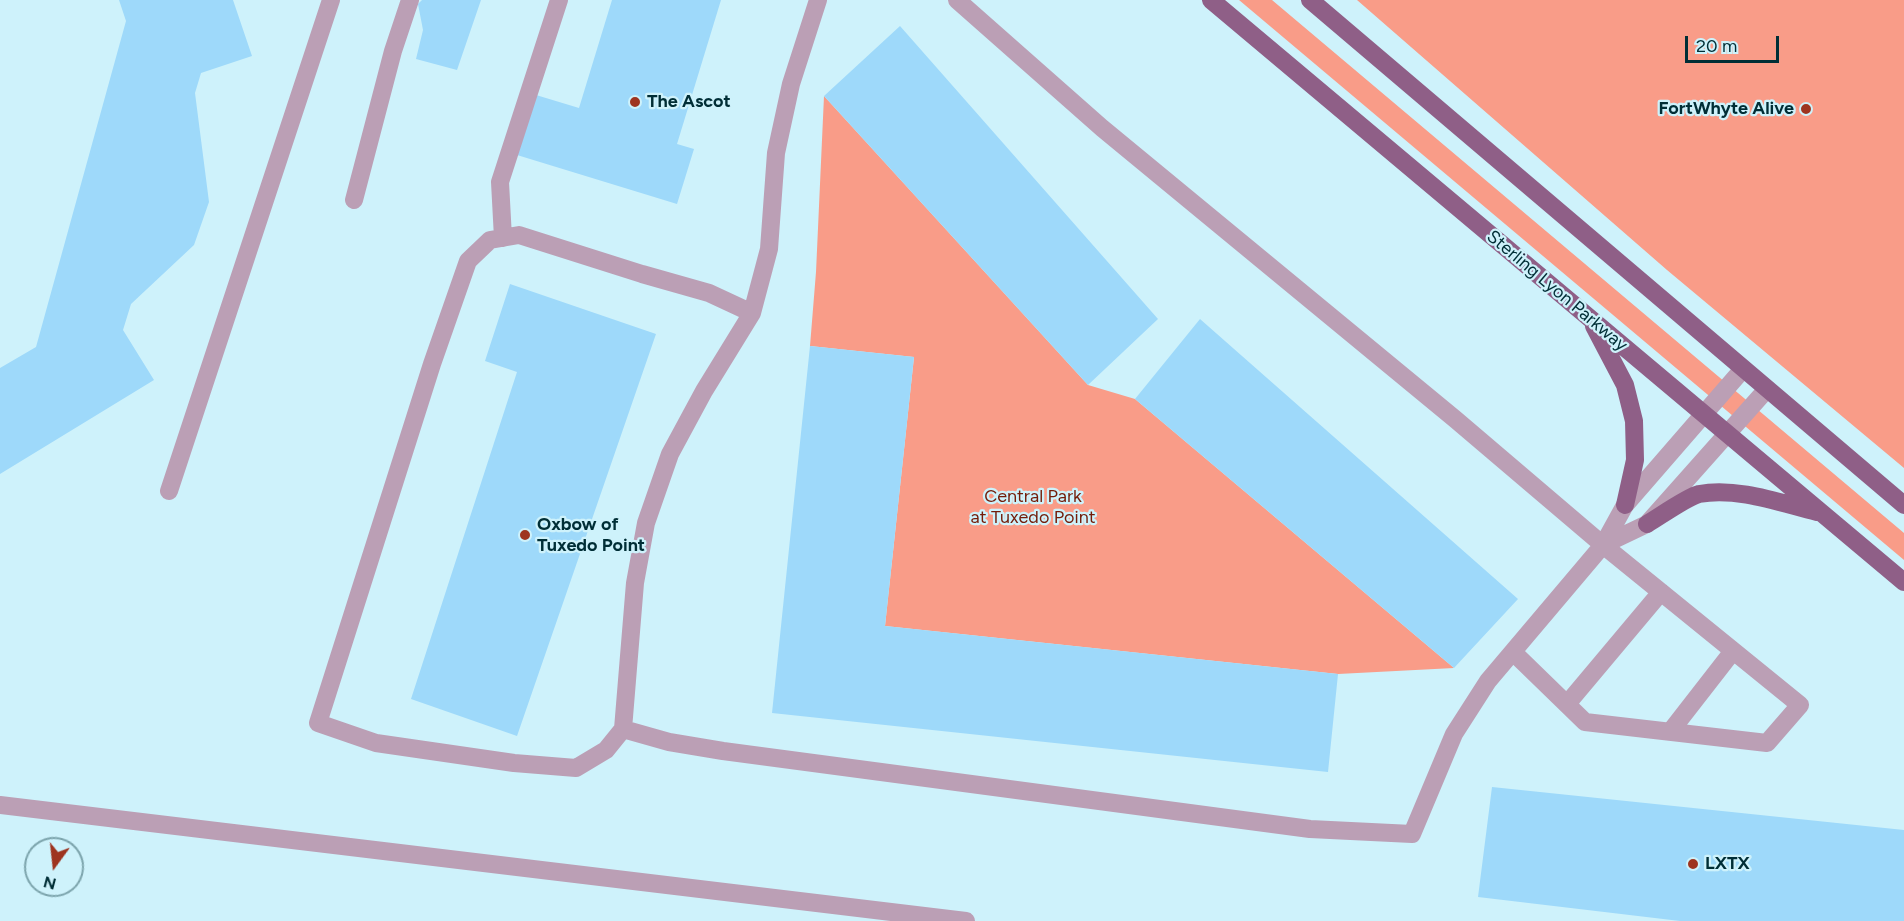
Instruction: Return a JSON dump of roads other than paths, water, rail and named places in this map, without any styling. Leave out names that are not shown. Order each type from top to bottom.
[{"type":"main road","name":"Sterling Lyon Parkway","points":[[1211,0],[1904,582]]},
{"type":"main road","points":[[1310,0],[1904,505]]},
{"type":"main road","points":[[1589,317],[1625,385],[1634,421],[1635,460],[1625,505]]},
{"type":"main road","points":[[1647,524],[1697,495],[1725,493],[1759,497],[1823,514]]},
{"type":"lane","points":[[169,491],[331,0]]},
{"type":"lane","points":[[354,200],[393,51],[410,0]]},
{"type":"lane","points":[[503,237],[500,182],[560,0]]},
{"type":"lane","points":[[752,313],[709,293],[519,235],[490,240],[468,261],[432,364],[318,723],[376,743],[514,763],[576,768],[606,750],[623,729],[635,583],[646,523],[670,454],[704,391],[752,313],[769,249],[779,142],[791,84],[818,0]]},
{"type":"lane","points":[[957,0],[1102,128],[1603,545],[1800,705],[1767,743],[1585,722],[1513,652]]},
{"type":"lane","points":[[623,729],[669,742],[735,753],[1310,829],[1412,834],[1454,734],[1488,681],[1603,545],[1625,505],[1743,369]]},
{"type":"lane","points":[[1603,545],[1647,524],[1767,388]]},
{"type":"lane","points":[[1567,704],[1661,592]]},
{"type":"lane","points":[[1670,732],[1732,651]]},
{"type":"lane","points":[[0,805],[966,921]]},
{"type":"place","name":"The Ascot","points":[[635,102]]},
{"type":"place","name":"FortWhyte Alive","points":[[1806,109]]},
{"type":"place","name":"Oxbow of Tuxedo Point","points":[[525,535]]},
{"type":"place","name":"LXTX","points":[[1693,864]]},
{"type":"park label","name":"Central Park at Tuxedo Point","points":[[1033,507]]}]
